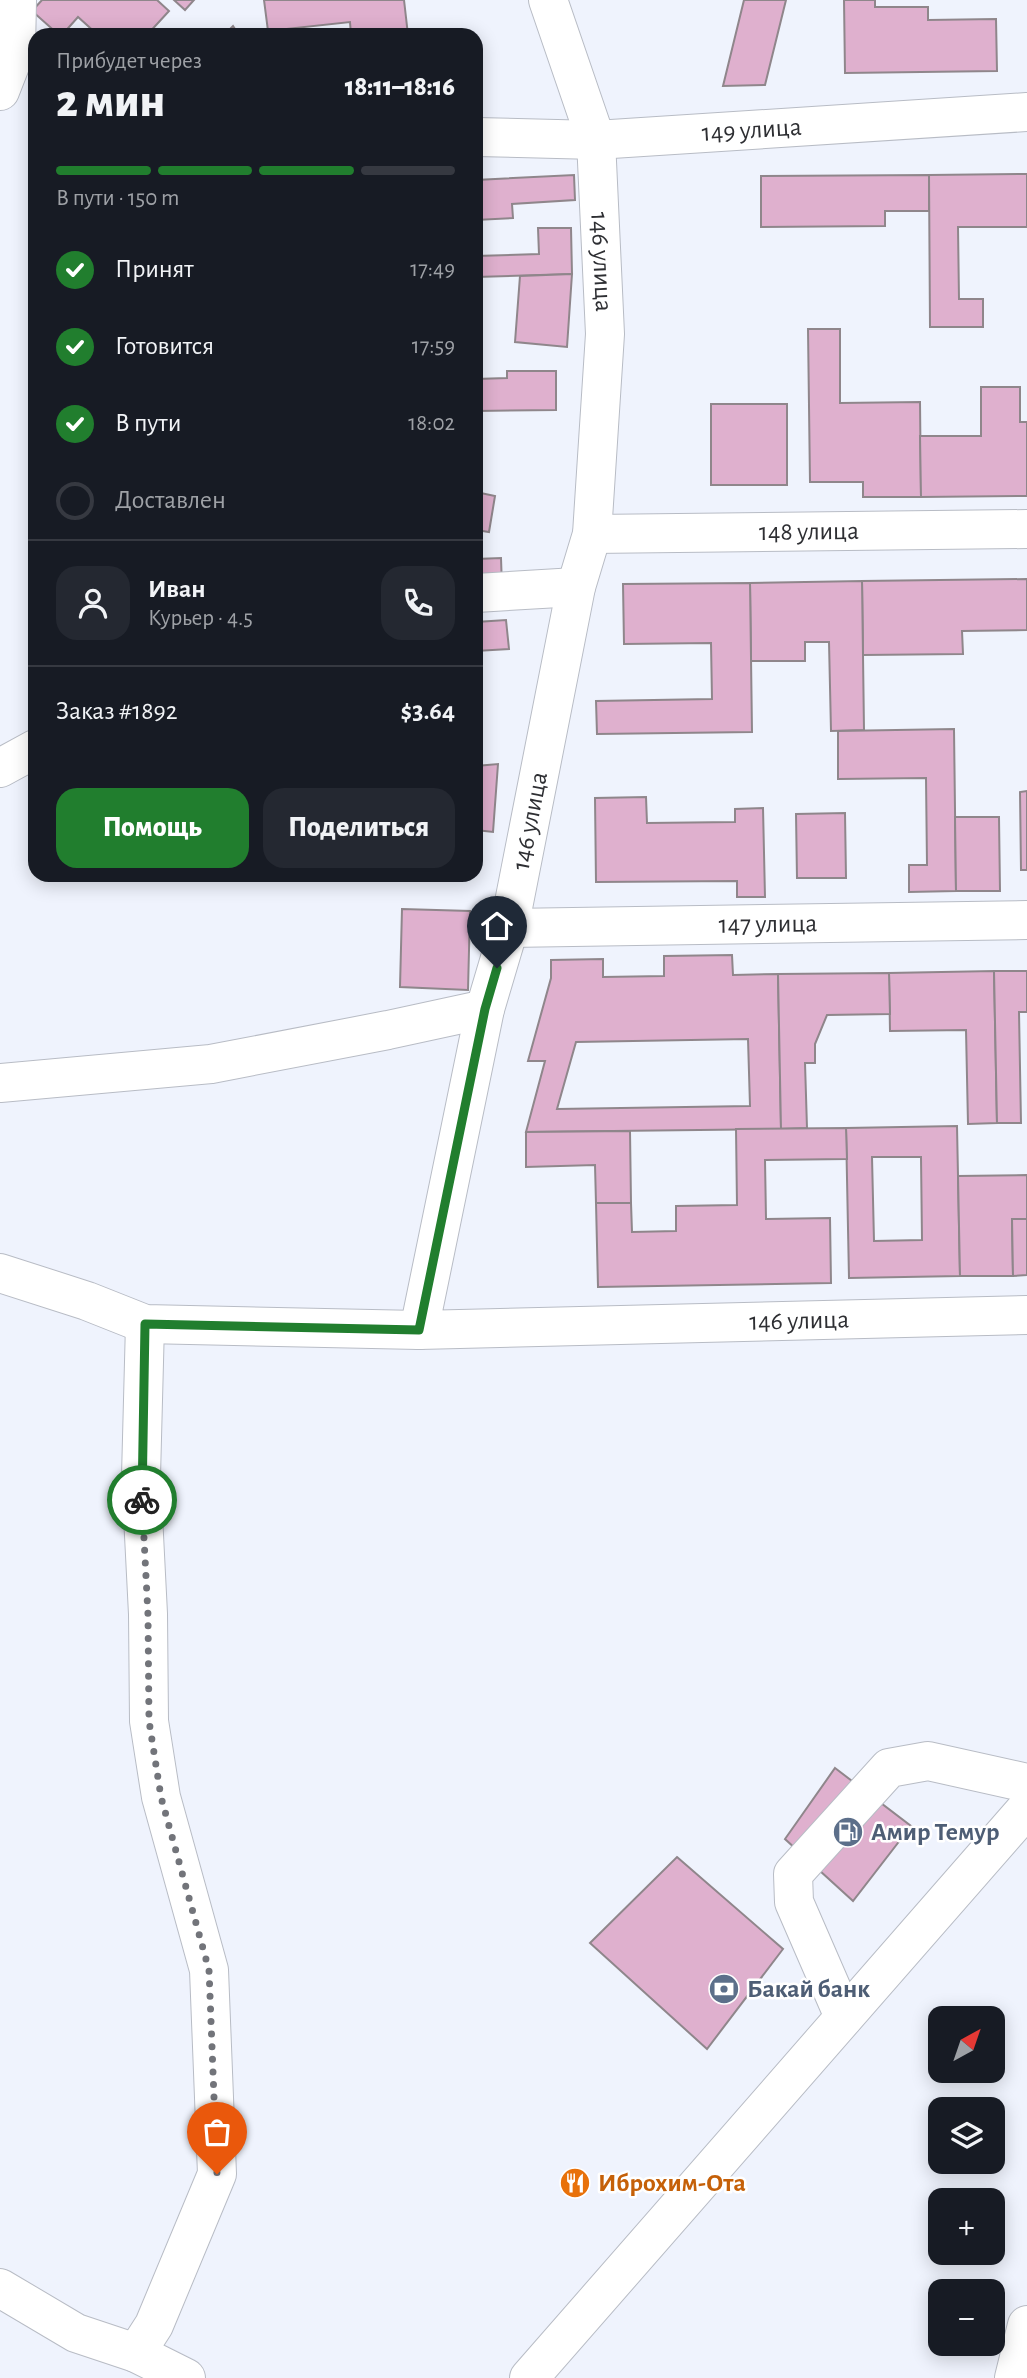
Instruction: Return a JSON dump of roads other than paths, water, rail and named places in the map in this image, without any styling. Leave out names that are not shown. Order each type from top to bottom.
[{"type":"street","points":[[0,91],[16,50],[17,0]]},
{"type":"street","name":"146 улица","points":[[548,0],[596,140],[605,334],[592,534],[576,587],[509,928],[485,1009],[419,1330],[1027,1315]]},
{"type":"street","name":"149 улица","points":[[483,137],[596,140],[1027,112]]},
{"type":"street","name":"148 улица","points":[[592,534],[1027,529]]},
{"type":"street","points":[[483,593],[576,587]]},
{"type":"street","points":[[0,768],[28,753]]},
{"type":"street","name":"147 улица","points":[[509,928],[1027,920]]},
{"type":"street","points":[[0,1083],[211,1064],[485,1009]]},
{"type":"street","points":[[0,1273],[87,1301],[145,1324],[419,1330]]},
{"type":"street","points":[[136,2353],[154,2325],[217,2174],[209,1970],[161,1797],[149,1721],[148,1615],[141,1476],[145,1324]]},
{"type":"street","points":[[845,2017],[794,1902],[793,1874],[889,1768],[928,1760],[1027,1783]]},
{"type":"street","points":[[529,2378],[1027,1808]]},
{"type":"street","points":[[0,2288],[76,2333],[136,2353],[187,2378]]},
{"type":"street","points":[[1014,2378],[1027,2325]]},
{"type":"place","name":"Амир Темур","points":[[848,1832]]},
{"type":"place","name":"Бакай банк","points":[[724,1989]]},
{"type":"place","name":"Иброхим-Ота","points":[[575,2183]]}]
